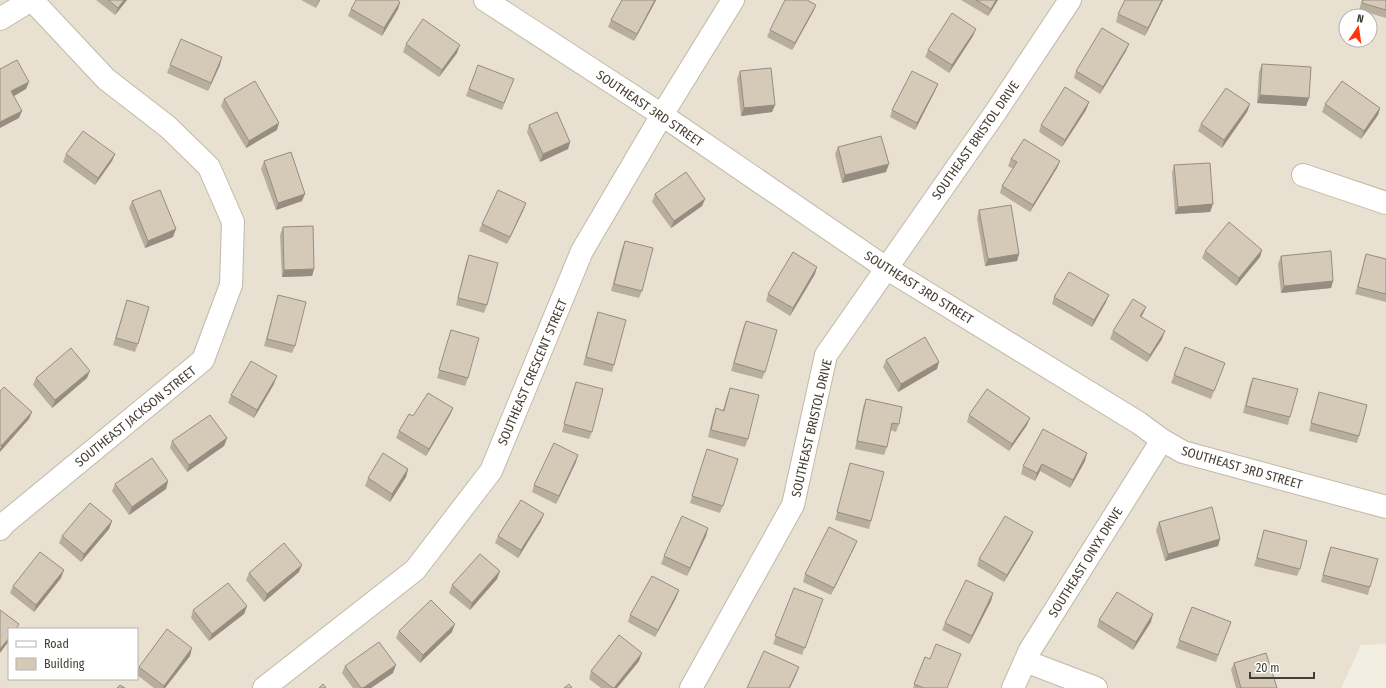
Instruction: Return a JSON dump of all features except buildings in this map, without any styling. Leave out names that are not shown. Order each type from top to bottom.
[{"type":"street","points":[[0,19],[31,0]]},
{"type":"street","name":"SOUTHEAST JACKSON STREET","points":[[0,529],[5,523],[203,360],[231,285],[233,222],[209,167],[168,127],[106,79],[31,0]]},
{"type":"street","name":"SOUTHEAST 3RD STREET","points":[[485,0],[662,114],[886,268],[1182,452],[1386,507]]},
{"type":"street","name":"SOUTHEAST CRESCENT STREET","points":[[264,688],[415,570],[491,471],[582,251],[662,114],[733,0]]},
{"type":"street","name":"SOUTHEAST BRISTOL DRIVE","points":[[691,688],[792,504],[826,355],[997,110],[1070,0]]},
{"type":"street","points":[[1303,175],[1386,203]]},
{"type":"street","name":"SOUTHEAST ONYX DRIVE","points":[[1013,688],[1030,650],[1162,440]]},
{"type":"street","points":[[1025,660],[1096,688]]},
{"type":"shaded area","points":[[0,0],[1386,0],[1386,644],[1361,645],[1341,688],[0,688]]}]
